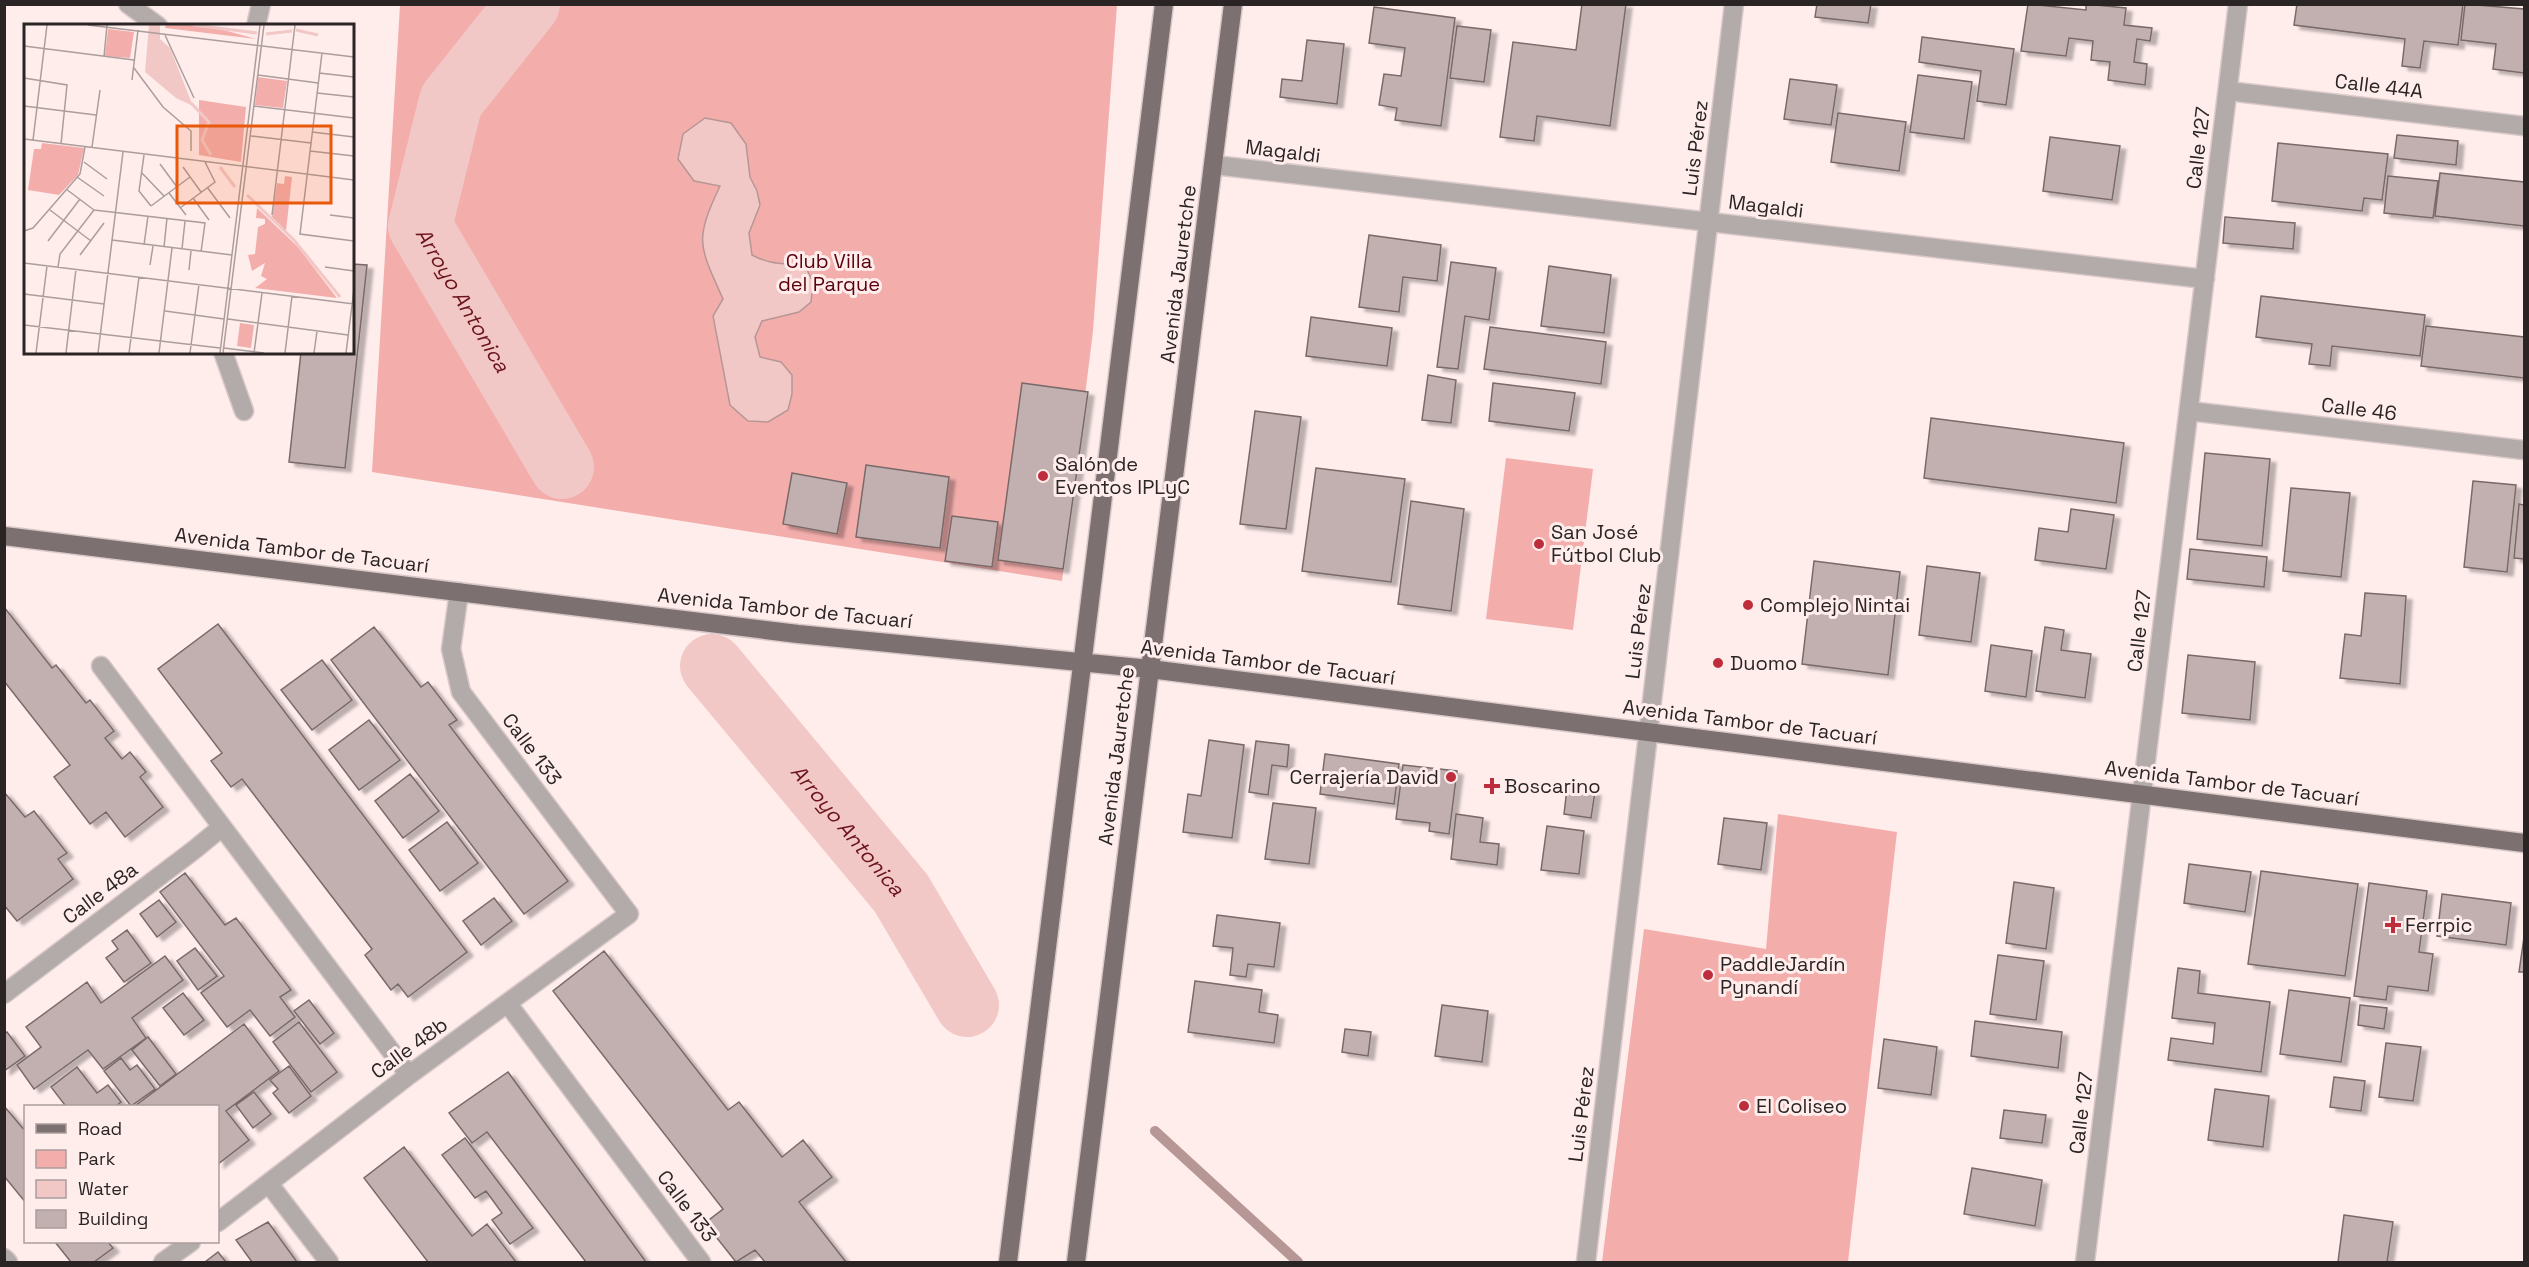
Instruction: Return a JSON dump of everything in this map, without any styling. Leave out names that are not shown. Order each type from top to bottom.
[{"type":"main road","points":[[1008,1263],[1164,4]]},
{"type":"main road","name":"Avenida Jauretche","points":[[1076,1263],[1233,4]]},
{"type":"main road","name":"Avenida Tambor de Tacuarí","points":[[4,536],[798,634],[1150,669],[2524,843]]},
{"type":"street","points":[[128,4],[155,24]]},
{"type":"street","points":[[256,24],[261,4]]},
{"type":"street","name":"Luis Pérez","points":[[1586,1263],[1734,4]]},
{"type":"street","name":"Calle 127","points":[[2085,1263],[2238,4]]},
{"type":"street","name":"Calle 44A","points":[[2228,90],[2524,126]]},
{"type":"street","name":"Magaldi","points":[[1214,165],[2205,279]]},
{"type":"street","points":[[224,354],[244,411]]},
{"type":"street","name":"Calle 46","points":[[2188,411],[2524,450]]},
{"type":"street","name":"Calle 133","points":[[459,592],[451,649],[461,692],[629,914]]},
{"type":"street","points":[[101,666],[409,1075]]},
{"type":"street","name":"Calle 48a","points":[[4,994],[222,827]]},
{"type":"street","name":"Calle 48b","points":[[219,1221],[409,1075],[629,914]]},
{"type":"street","name":"Calle 133","points":[[508,1004],[701,1263]]},
{"type":"street","points":[[269,1184],[329,1263]]},
{"type":"street","points":[[163,1263],[190,1243]]},
{"type":"street","points":[[4,1258],[8,1263]]},
{"type":"green space","name":"Club Villa del Parque","points":[[400,5],[1117,5],[1093,331],[1062,581],[372,472]]},
{"type":"green space","name":"San José Fútbol Club","points":[[1506,458],[1593,469],[1573,630],[1486,619]]},
{"type":"green space","name":"El Coliseo","points":[[1778,814],[1897,832],[1848,1262],[1602,1262],[1644,929],[1766,949]]},
{"type":"water","points":[[705,118],[731,123],[746,144],[750,177],[757,191],[760,205],[749,233],[752,255],[771,262],[805,266],[813,282],[811,302],[799,312],[762,321],[755,337],[760,357],[781,362],[792,375],[792,394],[788,410],[768,422],[748,421],[730,405],[713,316],[723,299],[709,266],[703,243],[706,219],[720,186],[694,181],[678,159],[683,134]]},
{"type":"building","points":[[1582,4],[1626,4],[1610,126],[1537,116],[1534,141],[1500,137],[1513,42],[1576,50]]},
{"type":"building","points":[[1817,4],[1871,4],[1868,23],[1815,17]]},
{"type":"building","points":[[2028,4],[2086,10],[2086,4],[2126,8],[2124,25],[2152,28],[2150,41],[2137,39],[2134,62],[2147,64],[2145,85],[2108,80],[2110,62],[2091,60],[2093,41],[2069,38],[2066,56],[2021,51]]},
{"type":"building","points":[[2297,4],[2463,4],[2458,45],[2424,41],[2420,68],[2402,66],[2405,39],[2294,25]]},
{"type":"building","points":[[2465,4],[2524,9],[2524,73],[2493,69],[2496,44],[2461,40]]},
{"type":"building","points":[[1374,7],[1455,18],[1441,126],[1395,120],[1397,108],[1379,105],[1384,74],[1401,76],[1405,48],[1369,43]]},
{"type":"building","points":[[1457,26],[1491,30],[1484,82],[1450,78]]},
{"type":"building","points":[[1922,37],[2014,49],[2006,105],[1977,101],[1981,71],[1919,62]]},
{"type":"building","points":[[1307,40],[1344,44],[1337,104],[1280,97],[1282,79],[1302,81]]},
{"type":"building","points":[[1918,75],[1972,82],[1964,139],[1910,132]]},
{"type":"building","points":[[1790,79],[1837,85],[1831,125],[1784,119]]},
{"type":"building","points":[[1838,113],[1906,122],[1899,171],[1831,162]]},
{"type":"building","points":[[2397,135],[2458,141],[2456,165],[2394,158]]},
{"type":"building","points":[[2050,137],[2120,146],[2112,200],[2043,191]]},
{"type":"building","points":[[2278,143],[2388,154],[2382,200],[2364,198],[2362,211],[2272,201]]},
{"type":"building","points":[[2440,173],[2524,182],[2524,226],[2435,216]]},
{"type":"building","points":[[2388,176],[2438,181],[2433,218],[2384,213]]},
{"type":"building","points":[[2225,217],[2295,223],[2293,249],[2223,243]]},
{"type":"building","points":[[1369,235],[1441,245],[1437,281],[1403,277],[1399,312],[1359,307]]},
{"type":"building","points":[[1451,262],[1496,268],[1489,320],[1465,316],[1458,369],[1437,367]]},
{"type":"building","points":[[354,264],[367,265],[345,468],[289,462],[301,354],[354,354]]},
{"type":"building","points":[[1549,266],[1611,275],[1604,333],[1541,326]]},
{"type":"building","points":[[2261,296],[2425,315],[2420,356],[2332,346],[2330,366],[2309,364],[2312,344],[2256,337]]},
{"type":"building","points":[[1311,317],[1392,328],[1387,366],[1306,356]]},
{"type":"building","points":[[2426,326],[2524,337],[2524,378],[2421,366]]},
{"type":"building","points":[[1490,327],[1606,342],[1601,384],[1484,369]]},
{"type":"building","points":[[1428,375],[1456,380],[1451,423],[1422,420]]},
{"type":"building","name":"Salón de Eventos IPLyC","points":[[1022,383],[1088,392],[1063,569],[998,560]]},
{"type":"building","points":[[1493,383],[1575,393],[1569,431],[1489,421]]},
{"type":"building","points":[[1255,411],[1301,417],[1286,529],[1240,524]]},
{"type":"building","points":[[1931,418],[2124,443],[2116,503],[1924,478]]},
{"type":"building","points":[[2205,453],[2270,459],[2262,546],[2197,539]]},
{"type":"building","points":[[866,465],[949,477],[940,548],[856,537]]},
{"type":"building","points":[[1316,468],[1405,479],[1391,582],[1302,571]]},
{"type":"building","points":[[792,473],[847,483],[837,534],[783,524]]},
{"type":"building","points":[[2473,481],[2516,485],[2507,572],[2464,567]]},
{"type":"building","points":[[2291,488],[2350,493],[2341,577],[2283,571]]},
{"type":"building","points":[[1411,501],[1464,509],[1451,611],[1398,604]]},
{"type":"building","points":[[2519,504],[2524,505],[2524,559],[2514,558]]},
{"type":"building","points":[[2071,509],[2114,515],[2106,569],[2035,560],[2039,528],[2068,532]]},
{"type":"building","points":[[952,516],[998,522],[992,567],[945,561]]},
{"type":"building","points":[[2190,549],[2267,557],[2264,587],[2187,579]]},
{"type":"building","points":[[1814,561],[1900,572],[1888,675],[1802,664]]},
{"type":"building","points":[[1927,566],[1980,573],[1971,642],[1919,635]]},
{"type":"building","points":[[2365,593],[2406,596],[2400,684],[2340,678],[2345,634],[2361,636]]},
{"type":"building","points":[[4,607],[52,668],[56,665],[86,703],[90,700],[114,731],[105,738],[122,759],[130,752],[146,772],[140,777],[163,807],[125,837],[106,812],[90,824],[54,777],[70,765],[4,681]]},
{"type":"building","points":[[218,624],[467,952],[408,997],[398,984],[391,990],[365,955],[372,949],[242,779],[231,787],[211,761],[222,753],[158,669]]},
{"type":"building","points":[[374,627],[421,687],[428,682],[457,720],[449,725],[568,881],[524,914],[331,660]]},
{"type":"building","points":[[2045,627],[2064,630],[2061,650],[2091,654],[2085,698],[2036,691]]},
{"type":"building","points":[[1991,645],[2032,651],[2026,697],[1985,691]]},
{"type":"building","points":[[2188,655],[2255,662],[2250,720],[2182,713]]},
{"type":"building","points":[[322,660],[352,700],[312,730],[281,690]]},
{"type":"building","points":[[369,720],[400,760],[359,790],[329,750]]},
{"type":"building","points":[[1209,740],[1244,745],[1232,838],[1183,832],[1188,794],[1201,796]]},
{"type":"building","points":[[1256,741],[1289,745],[1287,767],[1272,765],[1268,795],[1249,792]]},
{"type":"building","points":[[1325,754],[1399,764],[1394,804],[1320,794]]},
{"type":"building","points":[[1403,765],[1457,771],[1449,834],[1429,831],[1430,823],[1396,819]]},
{"type":"building","points":[[410,774],[439,811],[403,838],[375,801]]},
{"type":"building","points":[[1567,788],[1595,792],[1591,818],[1564,814]]},
{"type":"building","points":[[4,792],[25,817],[34,811],[67,853],[58,859],[73,879],[17,921],[4,905]]},
{"type":"building","points":[[1273,803],[1316,808],[1309,864],[1265,859]]},
{"type":"building","points":[[1456,814],[1483,818],[1480,842],[1499,844],[1497,865],[1451,859]]},
{"type":"building","points":[[1724,818],[1767,823],[1761,870],[1718,864]]},
{"type":"building","points":[[447,822],[478,863],[440,891],[409,850]]},
{"type":"building","points":[[1547,826],[1584,831],[1579,874],[1541,870]]},
{"type":"building","points":[[2189,864],[2251,872],[2245,912],[2184,903]]},
{"type":"building","points":[[2261,871],[2358,884],[2345,976],[2248,964]]},
{"type":"building","points":[[185,873],[225,925],[236,918],[291,990],[280,997],[295,1017],[270,1036],[250,1010],[227,1027],[201,993],[224,976],[160,892]]},
{"type":"building","points":[[2014,882],[2054,888],[2046,949],[2006,943]]},
{"type":"building","points":[[2369,883],[2427,891],[2419,952],[2433,954],[2428,991],[2388,986],[2386,1000],[2354,996]]},
{"type":"building","points":[[2442,894],[2511,903],[2506,945],[2437,936]]},
{"type":"building","points":[[494,898],[512,921],[481,945],[463,921]]},
{"type":"building","points":[[159,900],[176,922],[157,937],[140,914]]},
{"type":"building","points":[[1217,915],[1280,923],[1274,967],[1248,964],[1246,977],[1230,975],[1233,948],[1213,946]]},
{"type":"building","points":[[127,930],[151,963],[124,982],[106,958],[118,949],[112,941]]},
{"type":"building","points":[[2524,937],[2524,972],[2519,972]]},
{"type":"building","points":[[195,948],[217,976],[198,990],[177,961]]},
{"type":"building","points":[[604,951],[728,1110],[739,1102],[782,1157],[803,1140],[832,1177],[799,1202],[846,1262],[765,1262],[755,1250],[736,1262],[705,1223],[723,1209],[553,991]]},
{"type":"building","points":[[1998,955],[2044,961],[2036,1020],[1990,1014]]},
{"type":"building","points":[[165,956],[183,980],[132,1018],[146,1038],[103,1069],[88,1050],[34,1089],[17,1065],[41,1047],[26,1027],[87,982],[101,1003]]},
{"type":"building","points":[[2178,968],[2200,971],[2198,993],[2270,1002],[2261,1072],[2168,1060],[2171,1038],[2213,1044],[2215,1023],[2172,1018]]},
{"type":"building","points":[[1195,981],[1262,990],[1259,1012],[1278,1015],[1274,1043],[1188,1032]]},
{"type":"building","points":[[2289,990],[2350,998],[2341,1062],[2280,1054]]},
{"type":"building","points":[[183,993],[204,1020],[184,1035],[163,1008]]},
{"type":"building","points":[[309,1000],[334,1033],[320,1044],[294,1011]]},
{"type":"building","points":[[1442,1005],[1488,1011],[1482,1062],[1435,1056]]},
{"type":"building","points":[[2360,1005],[2387,1008],[2384,1029],[2358,1025]]},
{"type":"building","points":[[1975,1021],[2062,1032],[2058,1068],[1971,1056]]},
{"type":"building","points":[[299,1022],[337,1072],[311,1092],[273,1042]]},
{"type":"building","points":[[244,1024],[279,1071],[226,1111],[249,1140],[219,1163],[219,1105],[136,1105]]},
{"type":"building","points":[[1345,1029],[1371,1032],[1368,1056],[1342,1052]]},
{"type":"building","points":[[7,1032],[25,1056],[4,1071],[4,1034]]},
{"type":"building","points":[[148,1037],[176,1074],[160,1086],[132,1050]]},
{"type":"building","points":[[1884,1039],[1937,1047],[1931,1095],[1878,1088]]},
{"type":"building","points":[[2386,1043],[2421,1047],[2413,1101],[2379,1097]]},
{"type":"building","points":[[121,1058],[130,1070],[137,1065],[155,1089],[130,1105],[104,1071]]},
{"type":"building","points":[[289,1066],[311,1096],[289,1113],[273,1093],[278,1089],[270,1080]]},
{"type":"building","points":[[77,1067],[97,1093],[108,1085],[121,1102],[117,1105],[65,1105],[51,1087]]},
{"type":"building","points":[[508,1072],[646,1262],[586,1262],[487,1132],[472,1143],[449,1113]]},
{"type":"building","points":[[2334,1077],[2365,1081],[2361,1111],[2330,1107]]},
{"type":"building","points":[[2215,1089],[2269,1096],[2263,1147],[2208,1140]]},
{"type":"building","points":[[254,1092],[271,1114],[253,1128],[236,1105]]},
{"type":"building","points":[[4,1106],[24,1130],[24,1201],[4,1176]]},
{"type":"building","points":[[2004,1110],[2046,1115],[2042,1143],[2000,1138]]},
{"type":"building","points":[[465,1138],[533,1228],[510,1244],[492,1220],[502,1213],[486,1191],[475,1198],[442,1155]]},
{"type":"building","points":[[404,1147],[472,1236],[487,1224],[516,1262],[428,1262],[364,1178]]},
{"type":"building","points":[[1972,1168],[2042,1180],[2035,1226],[1964,1214]]},
{"type":"building","points":[[2344,1215],[2393,1222],[2387,1262],[2338,1262]]},
{"type":"building","points":[[268,1222],[297,1262],[252,1262],[236,1240]]},
{"type":"building","points":[[56,1243],[109,1243],[113,1248],[94,1262],[71,1262]]},
{"type":"building","points":[[218,1252],[226,1262],[205,1262]]},
{"type":"waterway","name":"Arroyo Antonica","points":[[528,4],[451,101],[420,226],[562,467]]},
{"type":"waterway","name":"Arroyo Antonica","points":[[712,666],[901,893],[967,1005]]},
{"type":"waterway","name":"Arroyo Antonica","points":[[1155,1131],[1298,1262]]},
{"type":"place","name":"Salón de Eventos IPLyC","points":[[1043,476]]},
{"type":"place","name":"San José Fútbol Club","points":[[1539,544]]},
{"type":"place","name":"Complejo Nintai","points":[[1748,605]]},
{"type":"place","name":"Duomo","points":[[1718,663]]},
{"type":"place","name":"Cerrajería David","points":[[1451,777]]},
{"type":"place","name":"Boscarino","points":[[1492,786]]},
{"type":"place","name":"Ferrpic","points":[[2393,925]]},
{"type":"place","name":"PaddleJardín Pynandí","points":[[1708,975]]},
{"type":"place","name":"El Coliseo","points":[[1744,1106]]}]
